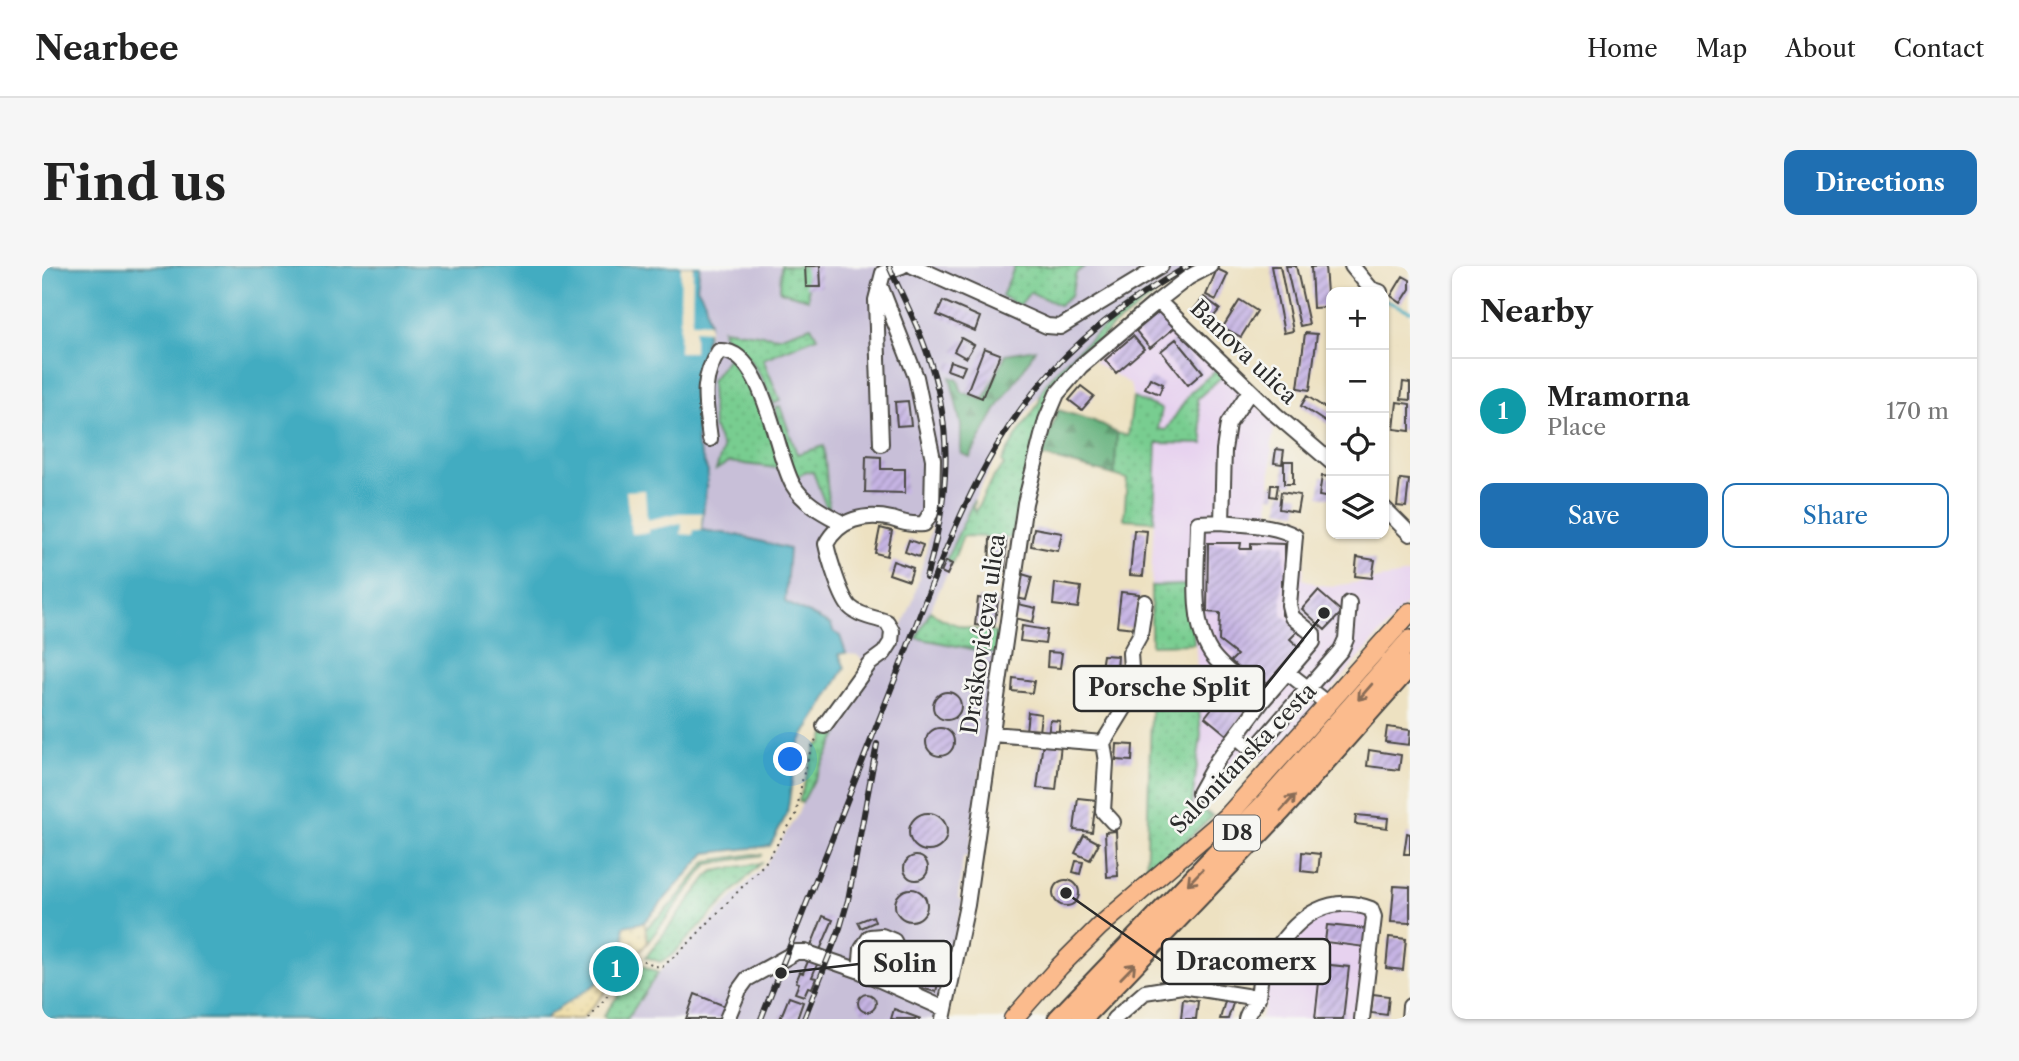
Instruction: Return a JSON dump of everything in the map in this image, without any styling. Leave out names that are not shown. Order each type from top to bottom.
[{"type":"highway","name":"D8","points":[[1058,1019],[1270,798],[1410,640]]},
{"type":"highway","name":"D8","points":[[1082,1019],[1281,810],[1410,666]]},
{"type":"main road","name":"Salonitanska cesta","points":[[1013,1019],[1099,927],[1227,817],[1410,612]]},
{"type":"street","points":[[881,444],[876,300],[883,273],[902,266]]},
{"type":"street","points":[[913,266],[1048,326],[1060,327],[1161,266]]},
{"type":"street","name":"Draškovićeva ulica","points":[[944,1014],[967,905],[1023,515],[1046,420],[1057,394],[1081,366],[1189,277],[1210,266]]},
{"type":"street","points":[[1352,266],[1369,287]]},
{"type":"street","points":[[824,726],[869,664],[884,653],[891,642],[891,631],[887,622],[849,606],[830,563],[826,544],[833,531],[852,519],[890,519],[909,526],[924,524],[932,511],[933,459],[916,377],[880,285]]},
{"type":"street","name":"Banova ulica","points":[[1158,302],[1250,391],[1326,458]]},
{"type":"street","points":[[710,439],[704,391],[709,366],[719,351],[728,350],[741,358],[754,376],[793,486],[812,505],[844,524]]},
{"type":"street","points":[[1222,523],[1224,450],[1228,424],[1250,391]]},
{"type":"street","points":[[1389,513],[1410,534]]},
{"type":"street","points":[[1199,793],[1218,759],[1263,700],[1314,642],[1313,634],[1292,617],[1289,605],[1295,536],[1287,531],[1264,526],[1198,523],[1198,616],[1208,647],[1215,658],[1263,700]]},
{"type":"street","points":[[1113,822],[1102,811],[1106,762],[1104,743],[1127,704],[1132,684],[1130,653],[1140,635],[1145,602]]},
{"type":"street","points":[[1236,736],[1251,749],[1257,747],[1341,650],[1346,639],[1349,603]]},
{"type":"street","points":[[1287,673],[1329,705]]},
{"type":"street","points":[[992,734],[1104,743]]},
{"type":"street","points":[[1246,1019],[1258,998],[1262,972],[1284,938],[1313,911],[1332,905],[1362,905],[1371,909],[1374,917],[1362,1019]]},
{"type":"street","points":[[860,971],[862,949],[870,937],[882,936],[894,941],[898,951]]},
{"type":"street","points":[[727,1019],[739,990],[747,979],[796,952],[804,952],[860,971],[914,995],[944,1014]]},
{"type":"street","points":[[905,974],[914,995]]},
{"type":"street","points":[[1114,1019],[1145,992],[1182,986],[1258,998]]},
{"type":"street","points":[[1409,1019],[1410,1006]]},
{"type":"path","points":[[589,1019],[637,958],[661,968],[686,946],[765,863],[796,815],[812,746],[824,726]]},
{"type":"shaded area","points":[[700,266],[1200,266],[1146,295],[1118,316],[1084,345],[1051,379],[1001,448],[978,492],[946,559],[952,563],[917,638],[997,654],[969,856],[963,857],[958,898],[963,900],[938,1019],[627,1019],[658,973],[766,864],[797,816],[872,669],[857,655],[838,653],[846,653],[840,636],[833,631],[831,625],[785,602],[710,589],[668,395],[702,512],[708,472],[697,445],[696,387],[709,331],[705,301],[697,287]],"holes":[[[862,513],[898,516],[932,527],[913,601],[900,631],[848,612],[819,540],[839,515]]]},
{"type":"shaded area","points":[[1158,307],[1220,366],[1190,393],[1166,430],[1157,429],[1162,409],[1133,398],[1130,384],[1094,362]]},
{"type":"shaded area","points":[[1227,372],[1275,424],[1269,512],[1305,519],[1303,579],[1318,585],[1335,586],[1410,574],[1410,600],[1271,759],[1249,757],[1190,820],[1201,735],[1192,586],[1151,586],[1157,442],[1196,399]]},
{"type":"shaded area","points":[[1340,908],[1367,911],[1369,920],[1358,1019],[1260,1019],[1265,1005],[1269,970],[1294,936],[1317,913]]},
{"type":"green space","points":[[781,266],[807,266],[808,299],[780,291]]},
{"type":"green space","points":[[1015,266],[1085,266],[1076,273],[1071,296],[1059,305],[1030,292],[1020,306],[1002,296]]},
{"type":"green space","points":[[1151,293],[1154,296],[1111,328],[1088,352],[1041,417],[1023,483],[1012,538],[963,536],[952,563],[946,560],[974,500],[975,512],[991,482],[1004,466],[1002,461],[1038,404],[1049,380],[1092,338]]},
{"type":"green space","points":[[811,326],[817,337],[763,359],[780,400],[774,404],[754,366],[723,335],[722,329],[778,337]]},
{"type":"green space","points":[[1035,349],[970,457],[961,453],[961,425],[950,377],[958,380],[962,392],[984,400],[1006,354]]},
{"type":"green space","points":[[730,355],[752,377],[784,469],[729,462],[716,470],[723,449],[713,427],[711,381]]},
{"type":"green space","points":[[1220,366],[1227,372],[1197,399],[1204,444],[1157,443],[1154,521],[1124,519],[1127,479],[1114,475],[1117,433],[1128,436],[1133,398],[1162,409],[1158,429],[1166,430],[1190,393]]},
{"type":"green space","points":[[780,406],[797,454],[824,446],[829,508],[826,507],[813,472],[806,471],[795,479],[775,408]]},
{"type":"green space","points":[[1058,410],[1094,421],[1117,433],[1114,475],[1042,456]]},
{"type":"green space","points":[[1151,586],[1192,586],[1194,644],[1151,645]]},
{"type":"green space","points":[[930,611],[954,624],[999,633],[997,654],[917,638]]},
{"type":"green space","points":[[872,669],[802,803],[799,801],[816,746],[822,743],[826,732]]},
{"type":"green space","points":[[1197,681],[1201,735],[1190,819],[1200,809],[1213,816],[1146,877],[1152,682]]},
{"type":"green space","points":[[763,855],[708,864],[648,942],[645,929],[673,903],[707,861]]},
{"type":"green space","points":[[761,863],[671,956],[660,962],[646,957],[714,871]]},
{"type":"green space","points":[[641,965],[658,973],[627,1019],[607,1019],[603,1016]]},
{"type":"sand","points":[[644,922],[648,942],[582,1019],[546,1019],[605,977],[623,926]]},
{"type":"water","points":[[42,266],[700,266],[697,287],[705,301],[709,323],[696,387],[697,445],[708,472],[701,530],[737,535],[789,549],[785,602],[831,625],[833,631],[840,636],[846,653],[839,654],[845,668],[797,747],[787,814],[770,846],[706,853],[644,922],[624,926],[625,949],[609,961],[606,977],[546,1019],[42,1019]]},
{"type":"pier","points":[[681,266],[693,266],[692,322],[709,323],[709,331],[694,330],[694,352],[679,352]]},
{"type":"pier","points":[[645,490],[647,520],[679,513],[702,513],[701,530],[694,530],[693,535],[681,534],[682,523],[648,530],[648,533],[631,534],[626,491]]},
{"type":"building","points":[[805,266],[820,266],[821,287],[806,287]]},
{"type":"building","points":[[1271,266],[1280,266],[1293,331],[1284,333]]},
{"type":"building","points":[[1286,266],[1296,266],[1309,324],[1300,326]]},
{"type":"building","points":[[1325,266],[1326,307],[1313,308],[1311,267]]},
{"type":"building","points":[[1217,269],[1228,274],[1216,300],[1206,295]]},
{"type":"building","points":[[1403,276],[1410,280],[1410,289],[1401,303],[1391,296]]},
{"type":"building","points":[[1204,297],[1220,309],[1210,321],[1194,309]]},
{"type":"building","points":[[1240,300],[1257,311],[1241,337],[1223,327]]},
{"type":"building","points":[[943,301],[980,317],[975,331],[937,315]]},
{"type":"building","points":[[1160,311],[1174,328],[1150,348],[1136,331]]},
{"type":"building","points":[[1305,333],[1317,334],[1310,390],[1298,388]]},
{"type":"building","points":[[1133,336],[1144,349],[1116,373],[1105,360]]},
{"type":"building","points":[[961,338],[974,345],[966,358],[954,351]]},
{"type":"building","points":[[1176,339],[1203,372],[1188,385],[1161,351]]},
{"type":"building","points":[[984,348],[1000,354],[982,398],[967,392]]},
{"type":"building","points":[[950,361],[965,366],[961,375],[947,370]]},
{"type":"building","points":[[1150,378],[1163,384],[1159,394],[1145,388]]},
{"type":"building","points":[[1403,382],[1410,383],[1410,400],[1401,399]]},
{"type":"building","points":[[1081,386],[1094,396],[1082,410],[1069,400]]},
{"type":"building","points":[[1307,396],[1326,409],[1326,422],[1301,406]]},
{"type":"building","points":[[908,401],[911,425],[897,426],[895,402]]},
{"type":"building","points":[[1397,402],[1410,404],[1410,431],[1394,429]]},
{"type":"building","points":[[1276,449],[1284,450],[1282,464],[1274,463]]},
{"type":"building","points":[[866,456],[881,457],[881,469],[905,469],[905,493],[865,492]]},
{"type":"building","points":[[1284,461],[1293,461],[1293,484],[1284,484]]},
{"type":"building","points":[[1322,476],[1326,476],[1326,497],[1319,496]]},
{"type":"building","points":[[1400,479],[1409,480],[1406,507],[1397,506]]},
{"type":"building","points":[[1271,485],[1278,485],[1276,497],[1270,496]]},
{"type":"building","points":[[1281,492],[1300,495],[1297,512],[1279,509]]},
{"type":"building","points":[[880,528],[892,531],[887,556],[875,553]]},
{"type":"building","points":[[1034,528],[1062,533],[1058,551],[1031,546]]},
{"type":"building","points":[[1134,530],[1147,531],[1143,576],[1130,575]]},
{"type":"building","points":[[990,538],[1006,539],[1005,571],[989,570]]},
{"type":"building","points":[[909,540],[923,545],[919,557],[905,552]]},
{"type":"building","points":[[1208,543],[1241,543],[1240,549],[1251,549],[1251,543],[1285,544],[1282,615],[1300,629],[1290,639],[1300,648],[1269,685],[1257,674],[1252,681],[1231,661],[1237,655],[1219,641],[1220,613],[1207,612]]},
{"type":"building","points":[[1357,557],[1375,560],[1372,578],[1355,576]]},
{"type":"building","points":[[893,561],[913,568],[909,581],[889,574]]},
{"type":"building","points":[[946,561],[952,564],[947,575],[941,572]]},
{"type":"building","points":[[1022,574],[1032,577],[1026,600],[1016,598]]},
{"type":"building","points":[[1055,583],[1081,587],[1078,608],[1053,605]]},
{"type":"building","points":[[1318,591],[1342,612],[1325,630],[1302,609]]},
{"type":"building","points":[[1121,592],[1139,594],[1135,628],[1117,626]]},
{"type":"building","points":[[978,598],[998,601],[994,627],[975,625]]},
{"type":"building","points":[[1018,604],[1036,608],[1033,622],[1014,618]]},
{"type":"building","points":[[1022,626],[1047,630],[1045,644],[1020,641]]},
{"type":"building","points":[[1048,652],[1062,653],[1060,668],[1047,667]]},
{"type":"building","points":[[1103,655],[1118,656],[1117,670],[1101,668]]},
{"type":"building","points":[[1013,678],[1034,681],[1032,693],[1012,691]]},
{"type":"building","points":[[1223,685],[1230,690],[1232,687],[1252,703],[1227,735],[1205,717],[1215,704],[1212,702],[1215,698],[1213,697]]},
{"type":"building","points":[[947,692],[957,696],[961,706],[957,716],[947,720],[937,716],[933,706],[937,696]]},
{"type":"building","points":[[1028,712],[1041,714],[1039,732],[1026,731]]},
{"type":"building","points":[[1050,720],[1060,721],[1058,736],[1048,735]]},
{"type":"building","points":[[1387,727],[1410,730],[1409,745],[1385,742]]},
{"type":"building","points":[[940,728],[950,732],[954,742],[950,752],[940,756],[930,752],[926,742],[930,732]]},
{"type":"building","points":[[1043,742],[1061,744],[1056,790],[1037,788]]},
{"type":"building","points":[[1117,744],[1133,745],[1132,761],[1116,760]]},
{"type":"building","points":[[1369,750],[1401,755],[1399,770],[1367,766]]},
{"type":"building","points":[[1078,798],[1096,800],[1092,832],[1074,830]]},
{"type":"building","points":[[928,813],[942,818],[947,832],[942,846],[928,851],[914,846],[909,832],[914,818]]},
{"type":"building","points":[[1356,815],[1388,818],[1387,828],[1355,824]]},
{"type":"building","points":[[1116,831],[1118,876],[1107,877],[1105,832]]},
{"type":"building","points":[[1407,833],[1410,834],[1410,854],[1404,854]]},
{"type":"building","points":[[1084,835],[1099,843],[1090,860],[1075,853]]},
{"type":"building","points":[[1302,852],[1320,854],[1318,873],[1301,871]]},
{"type":"building","points":[[916,856],[925,859],[928,868],[925,877],[916,880],[907,877],[904,868],[907,859]]},
{"type":"building","points":[[1076,861],[1083,862],[1080,874],[1073,872]]},
{"type":"building","points":[[1066,880],[1075,884],[1079,893],[1075,902],[1066,906],[1057,902],[1053,893],[1057,884]]},
{"type":"building","points":[[1394,886],[1410,887],[1410,923],[1391,922]]},
{"type":"building","points":[[911,889],[923,893],[927,905],[923,917],[911,921],[899,917],[895,905],[899,893]]},
{"type":"building","points":[[823,916],[833,920],[820,950],[811,946]]},
{"type":"building","points":[[873,916],[875,922],[861,928],[858,922]]},
{"type":"building","points":[[1327,925],[1367,929],[1365,947],[1325,942]]},
{"type":"building","points":[[1389,937],[1406,939],[1403,970],[1386,968]]},
{"type":"building","points":[[809,959],[818,962],[812,977],[816,978],[812,988],[808,987],[804,996],[795,993],[799,983],[796,982]]},
{"type":"building","points":[[923,960],[942,965],[936,992],[917,987]]},
{"type":"building","points":[[1321,964],[1349,967],[1343,1019],[1315,1019]]},
{"type":"building","points":[[695,994],[725,1006],[720,1019],[686,1019]]},
{"type":"building","points":[[863,994],[871,994],[876,1003],[874,1010],[863,1012],[858,1007],[858,999]]},
{"type":"building","points":[[1227,994],[1235,997],[1228,1019],[1220,1019]]},
{"type":"building","points":[[1373,994],[1389,996],[1387,1015],[1371,1013]]},
{"type":"building","points":[[789,997],[803,1002],[797,1019],[780,1019]]},
{"type":"building","points":[[1183,999],[1198,1001],[1196,1019],[1181,1019]]},
{"type":"building","points":[[894,1009],[921,1019],[891,1019]]},
{"type":"waterway","points":[[1389,302],[1410,311]]},
{"type":"tunnel","points":[[898,951],[905,974]]},
{"type":"railway","points":[[889,266],[922,339],[935,379],[945,436],[944,492],[926,578]]},
{"type":"railway","points":[[761,1019],[940,564],[971,493],[990,458],[1033,393],[1067,355],[1124,307],[1188,266]]},
{"type":"railway","points":[[804,1019],[840,928],[848,900],[877,744]]},
{"type":"place","name":"Porsche Split","points":[[1324,613]]},
{"type":"place","name":"Dracomerx","points":[[1066,893]]},
{"type":"place","name":"Mramorna","points":[[616,969]]},
{"type":"place","name":"Solin","points":[[781,973]]}]
